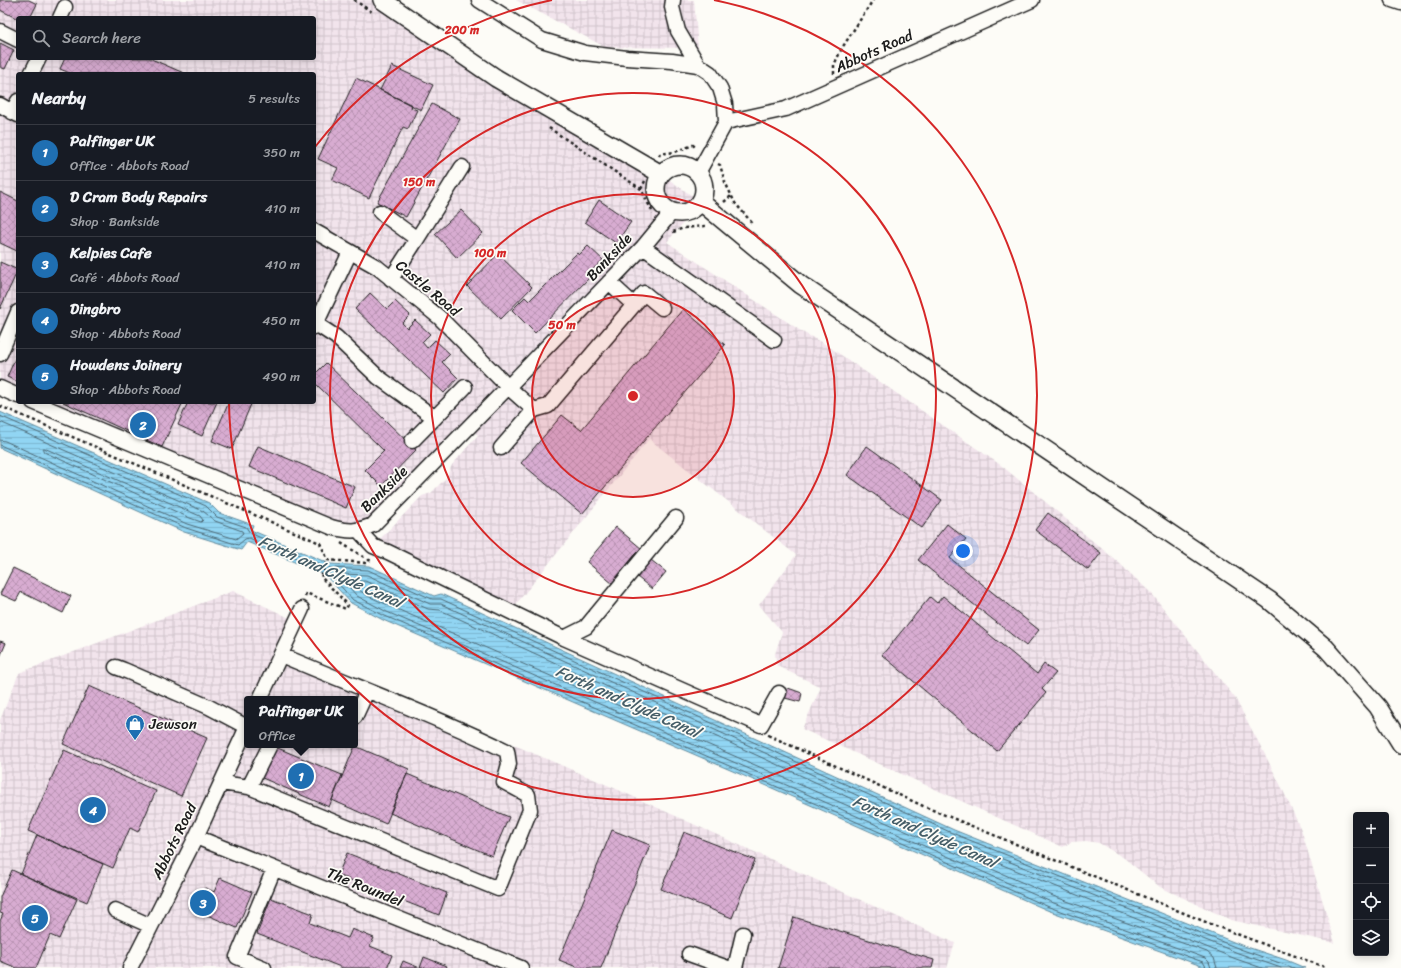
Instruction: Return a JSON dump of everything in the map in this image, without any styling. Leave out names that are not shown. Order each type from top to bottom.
[{"type":"main road","points":[[379,7],[496,78],[661,174]]},
{"type":"main road","points":[[707,207],[696,208],[680,214],[672,212],[664,207],[658,200],[656,191],[657,182],[661,174],[675,166],[684,165],[691,168],[698,173],[702,180],[704,188],[703,196],[707,207],[801,285],[1269,600],[1326,648],[1378,707],[1401,744]]},
{"type":"street","points":[[479,0],[542,40],[585,53],[672,61],[698,65]]},
{"type":"street","points":[[673,0],[672,7],[678,32],[698,65],[710,74],[720,88],[725,104],[726,122],[698,173]]},
{"type":"street","name":"Abbots Road","points":[[726,122],[786,109],[1032,0]]},
{"type":"street","points":[[1392,0],[1401,3]]},
{"type":"street","points":[[0,32],[16,39]]},
{"type":"street","points":[[32,72],[38,60]]},
{"type":"street","points":[[391,279],[462,167]]},
{"type":"street","points":[[380,212],[417,239]]},
{"type":"street","name":"Bankside","points":[[38,404],[331,527],[346,531],[359,531],[373,525],[643,247],[672,212]]},
{"type":"street","name":"Castle Road","points":[[316,232],[377,267],[440,318],[508,387],[534,410]]},
{"type":"street","points":[[643,247],[774,340]]},
{"type":"street","points":[[316,323],[350,252]]},
{"type":"street","points":[[609,282],[634,305]]},
{"type":"street","points":[[501,448],[534,410],[548,406],[644,293],[662,308]]},
{"type":"street","points":[[0,354],[16,317]]},
{"type":"street","points":[[316,326],[336,337],[378,377],[435,418]]},
{"type":"street","points":[[412,441],[465,387]]},
{"type":"street","points":[[0,388],[16,395]]},
{"type":"street","points":[[564,638],[586,627],[676,518]]},
{"type":"street","points":[[359,531],[373,546],[564,638],[761,725],[779,693]]},
{"type":"street","points":[[261,696],[302,609]]},
{"type":"street","points":[[221,783],[249,787],[498,889],[530,810],[528,795],[504,782],[509,764],[507,751],[478,737],[281,655]]},
{"type":"street","points":[[116,667],[209,707],[244,725]]},
{"type":"street","points":[[358,710],[366,691]]},
{"type":"street","name":"Abbots Road","points":[[130,968],[196,838],[244,733]]},
{"type":"street","points":[[249,787],[268,748]]},
{"type":"street","name":"The Roundel","points":[[196,838],[521,968]]},
{"type":"street","points":[[264,968],[237,957],[274,869]]},
{"type":"street","points":[[115,910],[151,926]]},
{"type":"street","points":[[735,968],[743,934]]},
{"type":"street","points":[[689,954],[728,968]]},
{"type":"path","points":[[354,0],[379,7]]},
{"type":"path","points":[[833,87],[834,65],[842,48],[873,0]]},
{"type":"path","points":[[548,127],[642,189],[652,211],[653,222],[670,233],[684,228],[705,226],[707,207],[731,196]]},
{"type":"path","points":[[331,527],[335,540],[369,560]]},
{"type":"path","points":[[302,609],[306,593],[346,609],[348,605],[321,577],[328,560]]},
{"type":"shaded area","points":[[0,0],[382,0],[661,174],[701,202],[667,242],[804,333],[828,346],[1002,466],[1118,562],[1152,594],[1235,698],[1262,749],[1302,832],[1335,943],[1231,920],[1160,887],[1124,858],[1099,843],[1086,841],[1071,842],[1063,847],[802,729],[821,687],[777,666],[775,654],[782,632],[759,605],[796,555],[649,439],[513,608],[379,540],[422,496],[431,493],[446,478],[452,465],[478,435],[469,427],[359,531],[38,404],[316,404],[316,72],[16,72],[16,395],[0,388]]},
{"type":"shaded area","points":[[516,0],[694,0],[698,48],[605,47]]},
{"type":"shaded area","points":[[233,591],[296,621],[284,648],[382,688],[614,788],[955,943],[947,968],[0,968],[0,720],[19,673]]},
{"type":"water","name":"Forth and Clyde Canal","points":[[0,412],[209,503],[219,513],[253,525],[251,530],[330,564],[369,566],[434,596],[441,594],[954,830],[1241,945],[1305,968],[1207,968],[1047,910],[772,788],[383,620],[351,603],[325,575],[247,542],[241,550],[184,532],[0,448]]},
{"type":"building","points":[[0,0],[29,0],[37,4],[31,16],[16,16],[16,18],[0,10]]},
{"type":"building","points":[[0,43],[14,50],[5,69],[0,67]]},
{"type":"building","points":[[64,60],[154,60],[181,72],[67,72],[60,69]]},
{"type":"building","points":[[392,66],[433,85],[421,110],[380,90]]},
{"type":"building","points":[[356,78],[412,105],[411,108],[417,110],[408,129],[403,127],[369,198],[332,180],[338,168],[318,159]]},
{"type":"building","points":[[432,104],[460,119],[406,217],[377,202]]},
{"type":"building","points":[[0,192],[16,200],[16,251],[0,243]]},
{"type":"building","points":[[599,200],[631,222],[616,243],[585,222]]},
{"type":"building","points":[[461,210],[483,233],[457,258],[435,234]]},
{"type":"building","points":[[588,246],[603,260],[590,272],[592,275],[535,333],[512,310],[525,297],[529,301],[577,253],[579,255]]},
{"type":"building","points":[[498,254],[532,287],[501,319],[467,286]]},
{"type":"building","points":[[0,262],[16,269],[16,274],[0,309]]},
{"type":"building","points":[[370,293],[387,309],[395,301],[410,315],[402,323],[407,328],[415,320],[430,334],[422,342],[427,348],[435,340],[450,354],[442,362],[458,378],[444,393],[355,309]]},
{"type":"building","points":[[683,309],[725,345],[582,514],[521,463],[562,415],[581,430]]},
{"type":"building","points":[[16,357],[16,381],[7,377]]},
{"type":"building","points":[[326,363],[416,450],[381,486],[365,470],[384,451],[316,384],[316,373]]},
{"type":"building","points":[[67,404],[182,404],[162,447]]},
{"type":"building","points":[[187,404],[216,404],[202,436],[178,425]]},
{"type":"building","points":[[228,404],[251,404],[232,449],[212,441]]},
{"type":"building","points":[[258,446],[355,487],[346,508],[249,467]]},
{"type":"building","points":[[867,446],[942,500],[922,528],[847,475]]},
{"type":"building","points":[[1048,513],[1101,553],[1088,570],[1035,530]]},
{"type":"building","points":[[947,524],[966,539],[950,558],[1039,630],[1026,646],[918,560]]},
{"type":"building","points":[[616,527],[642,549],[613,584],[587,562]]},
{"type":"building","points":[[651,560],[666,572],[652,589],[637,577]]},
{"type":"building","points":[[13,568],[71,596],[63,613],[21,592],[16,601],[0,594]]},
{"type":"building","points":[[943,596],[1037,674],[1044,664],[1056,673],[1042,689],[1046,693],[997,751],[882,655],[930,597],[937,603]]},
{"type":"building","points":[[0,641],[6,643],[0,657]]},
{"type":"building","name":"Jewson","points":[[89,686],[207,738],[181,796],[63,744]]},
{"type":"building","points":[[788,688],[802,693],[800,702],[785,698]]},
{"type":"building","points":[[358,747],[409,769],[386,824],[332,800],[354,748]]},
{"type":"building","points":[[272,748],[278,748],[342,775],[329,807],[260,777]]},
{"type":"building","points":[[64,750],[156,791],[138,832],[130,828],[113,868],[28,831]]},
{"type":"building","points":[[407,774],[509,817],[492,856],[390,813]]},
{"type":"building","points":[[612,830],[650,845],[601,968],[579,968],[559,960]]},
{"type":"building","points":[[684,832],[755,860],[732,918],[661,889]]},
{"type":"building","points":[[37,835],[103,864],[87,902],[21,874]]},
{"type":"building","points":[[347,853],[447,893],[439,915],[338,875]]},
{"type":"building","points":[[12,870],[77,899],[59,939],[50,935],[36,968],[17,968],[0,961],[0,921],[3,914],[0,913],[0,897]]},
{"type":"building","points":[[220,878],[252,892],[237,928],[191,908],[197,894],[202,895],[205,888],[214,892]]},
{"type":"building","points":[[271,898],[313,914],[310,923],[348,938],[352,929],[374,938],[370,946],[392,955],[387,968],[343,968],[257,934]]},
{"type":"building","points":[[794,917],[934,960],[932,968],[778,968]]},
{"type":"building","points":[[424,957],[447,966],[446,968],[420,968]]},
{"type":"building","points":[[403,961],[420,968],[400,968]]},
{"type":"place","name":"D Cram Body Repairs","points":[[143,425]]},
{"type":"place","name":"Jewson","points":[[135,741]]},
{"type":"place","name":"Palfinger UK","points":[[301,776]]},
{"type":"place","name":"Dingbro","points":[[93,810]]},
{"type":"place","name":"Kelpies Cafe","points":[[203,903]]},
{"type":"place","name":"Howdens Joinery","points":[[35,918]]}]
